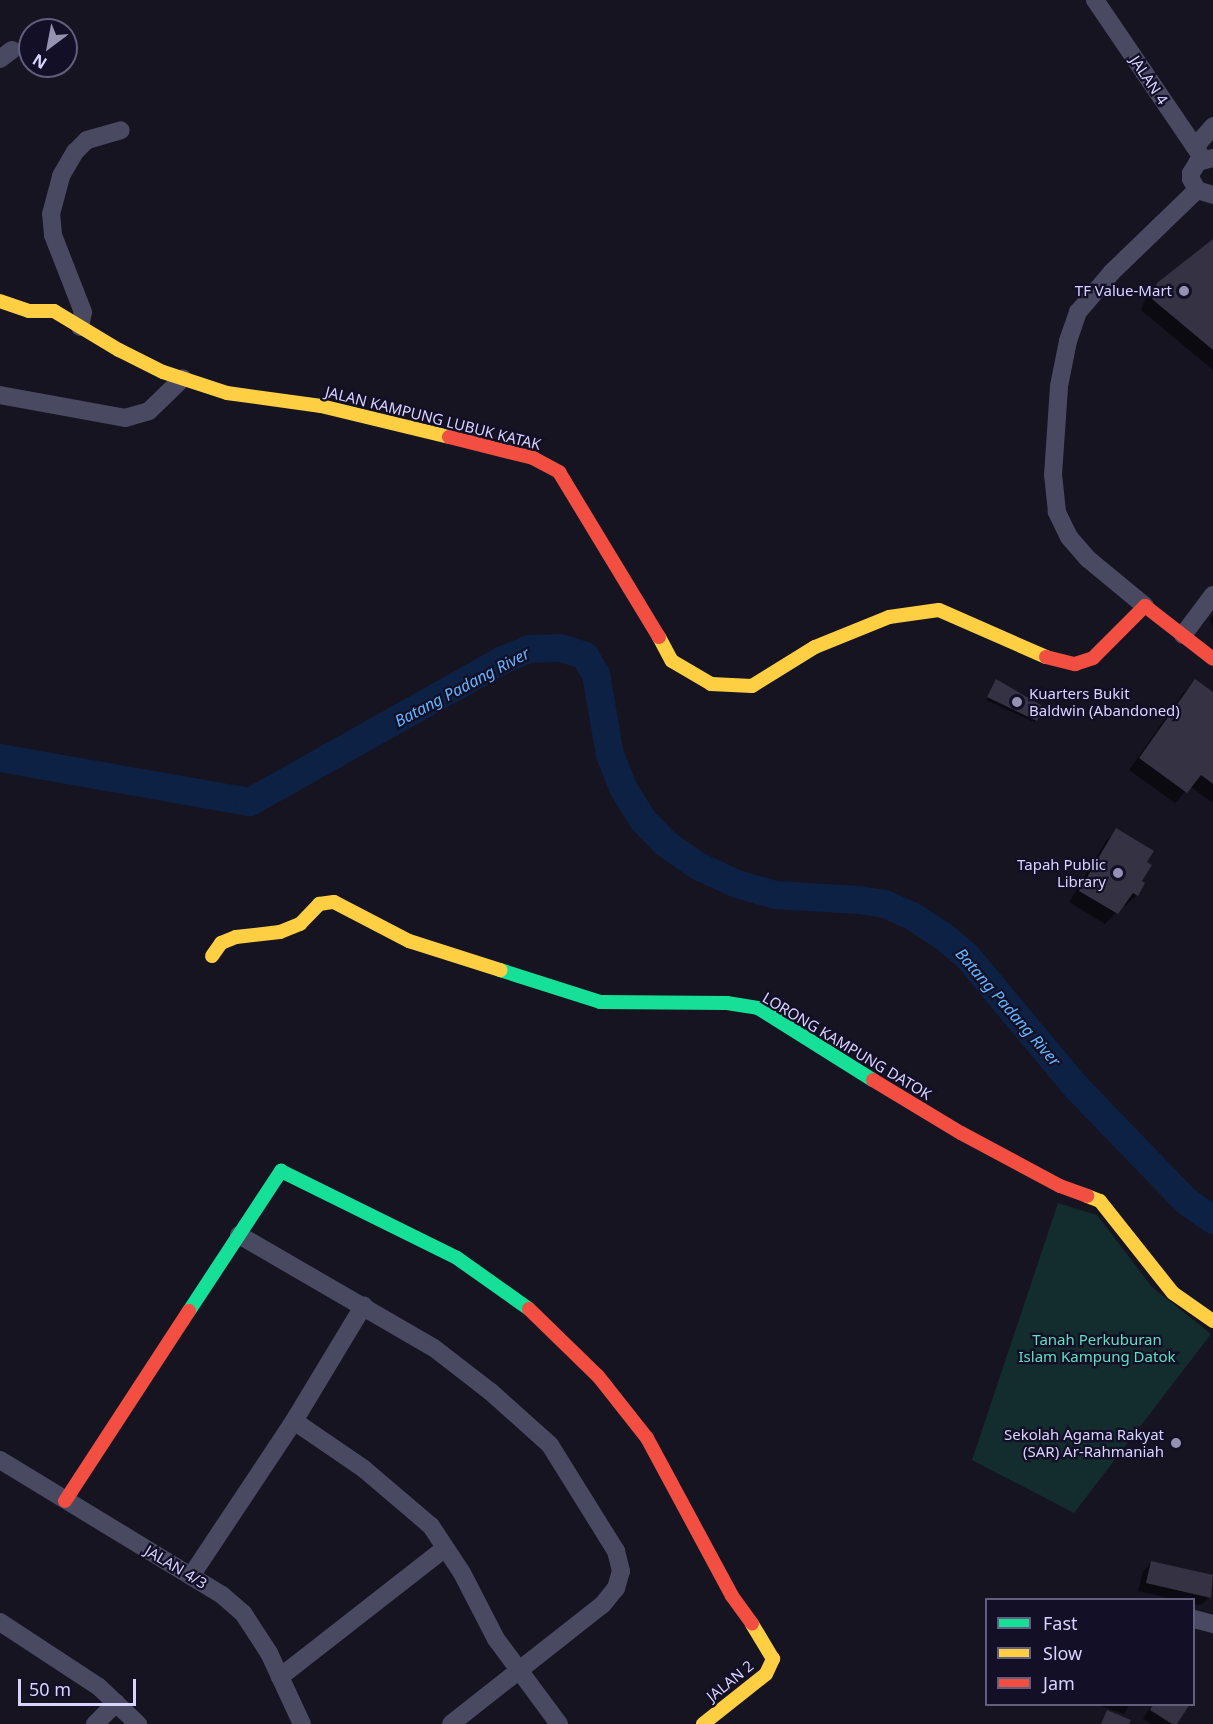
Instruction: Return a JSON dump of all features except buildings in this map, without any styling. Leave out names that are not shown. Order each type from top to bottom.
[{"type":"street","name":"JALAN 4","points":[[1095,0],[1204,155]]},
{"type":"street","points":[[1213,126],[1204,155],[1191,173],[1193,185],[1205,193],[1112,272],[1078,312],[1068,341],[1059,386],[1053,475],[1058,512],[1069,537],[1088,559],[1213,659]]},
{"type":"street","points":[[80,327],[83,312],[53,235],[51,214],[61,176],[75,152],[87,140],[121,130]]},
{"type":"street","name":"JALAN KAMPUNG LUBUK KATAK","points":[[0,301],[29,311],[54,311],[136,358],[227,393],[321,406],[533,458],[559,472],[640,603],[672,661],[711,684],[752,686],[815,647],[889,616],[939,610],[976,624],[1044,656],[1075,664],[1093,658],[1145,606]]},
{"type":"street","points":[[0,395],[125,418],[149,411],[183,378]]},
{"type":"street","points":[[1181,634],[1213,595]]},
{"type":"street","name":"LORONG KAMPUNG DATOK","points":[[212,956],[221,943],[236,937],[280,932],[300,924],[319,904],[334,902],[409,941],[600,1002],[727,1003],[758,1008],[821,1049],[961,1133],[1060,1186],[1100,1201],[1173,1293],[1213,1321]]},
{"type":"street","name":"JALAN 2","points":[[239,1235],[280,1171],[457,1258],[533,1312],[598,1376],[647,1438],[732,1596],[765,1642],[773,1659],[766,1674],[703,1724]]},
{"type":"street","points":[[65,1501],[239,1235],[364,1305],[434,1348],[491,1392],[550,1445],[616,1551],[621,1571],[616,1588],[602,1605],[451,1724]]},
{"type":"street","points":[[191,1576],[294,1421],[364,1305]]},
{"type":"street","points":[[294,1421],[363,1469],[431,1526],[462,1573],[496,1640],[559,1724]]},
{"type":"street","name":"JALAN 4/3","points":[[0,1460],[222,1595],[243,1613],[269,1653],[302,1724]]},
{"type":"street","points":[[280,1677],[445,1548]]},
{"type":"street","points":[[1195,1619],[1213,1624]]},
{"type":"street","points":[[0,1622],[99,1687],[138,1724]]},
{"type":"street","points":[[95,1724],[116,1703]]},
{"type":"green space","name":"Tanah Perkuburan Islam Kampung Datok","points":[[1058,1203],[1097,1215],[1152,1287],[1211,1334],[1074,1513],[972,1460]]},
{"type":"waterway","name":"Batang Padang River","points":[[0,758],[250,802],[503,660],[529,649],[561,648],[585,656],[596,674],[610,755],[623,788],[643,820],[665,843],[698,866],[737,884],[775,895],[859,900],[885,904],[912,916],[943,936],[966,955],[1077,1088],[1186,1201],[1213,1220]]},
{"type":"traffic: fast","points":[[500,970],[600,1002],[727,1003],[758,1008],[873,1080]]},
{"type":"traffic: fast","points":[[189,1311],[281,1171],[457,1258],[529,1309]]},
{"type":"traffic: slow","points":[[0,301],[29,311],[54,311],[119,350],[163,372],[227,393],[321,406],[449,437]]},
{"type":"traffic: slow","points":[[659,637],[672,661],[711,684],[752,686],[815,647],[889,617],[939,610],[1046,657]]},
{"type":"traffic: slow","points":[[212,956],[221,943],[236,937],[280,932],[300,924],[319,904],[334,902],[409,941],[500,970]]},
{"type":"traffic: slow","points":[[1087,1196],[1100,1201],[1173,1293],[1213,1321]]},
{"type":"traffic: slow","points":[[703,1724],[766,1674],[773,1659],[752,1624]]},
{"type":"traffic: jam","points":[[449,437],[533,458],[559,472],[659,637]]},
{"type":"traffic: jam","points":[[1046,657],[1075,664],[1093,658],[1145,606],[1213,659]]},
{"type":"traffic: jam","points":[[873,1080],[961,1133],[1060,1186],[1087,1196]]},
{"type":"traffic: jam","points":[[529,1309],[598,1376],[647,1438],[732,1596],[752,1624]]},
{"type":"traffic: jam","points":[[65,1501],[189,1311]]},
{"type":"place","name":"TF Value-Mart","points":[[1184,291]]},
{"type":"place","name":"Kuarters Bukit Baldwin (Abandoned)","points":[[1017,702]]},
{"type":"place","name":"Tapah Public Library","points":[[1118,873]]},
{"type":"place","name":"Sekolah Agama Rakyat (SAR) Ar-Rahmaniah","points":[[1176,1443]]}]
